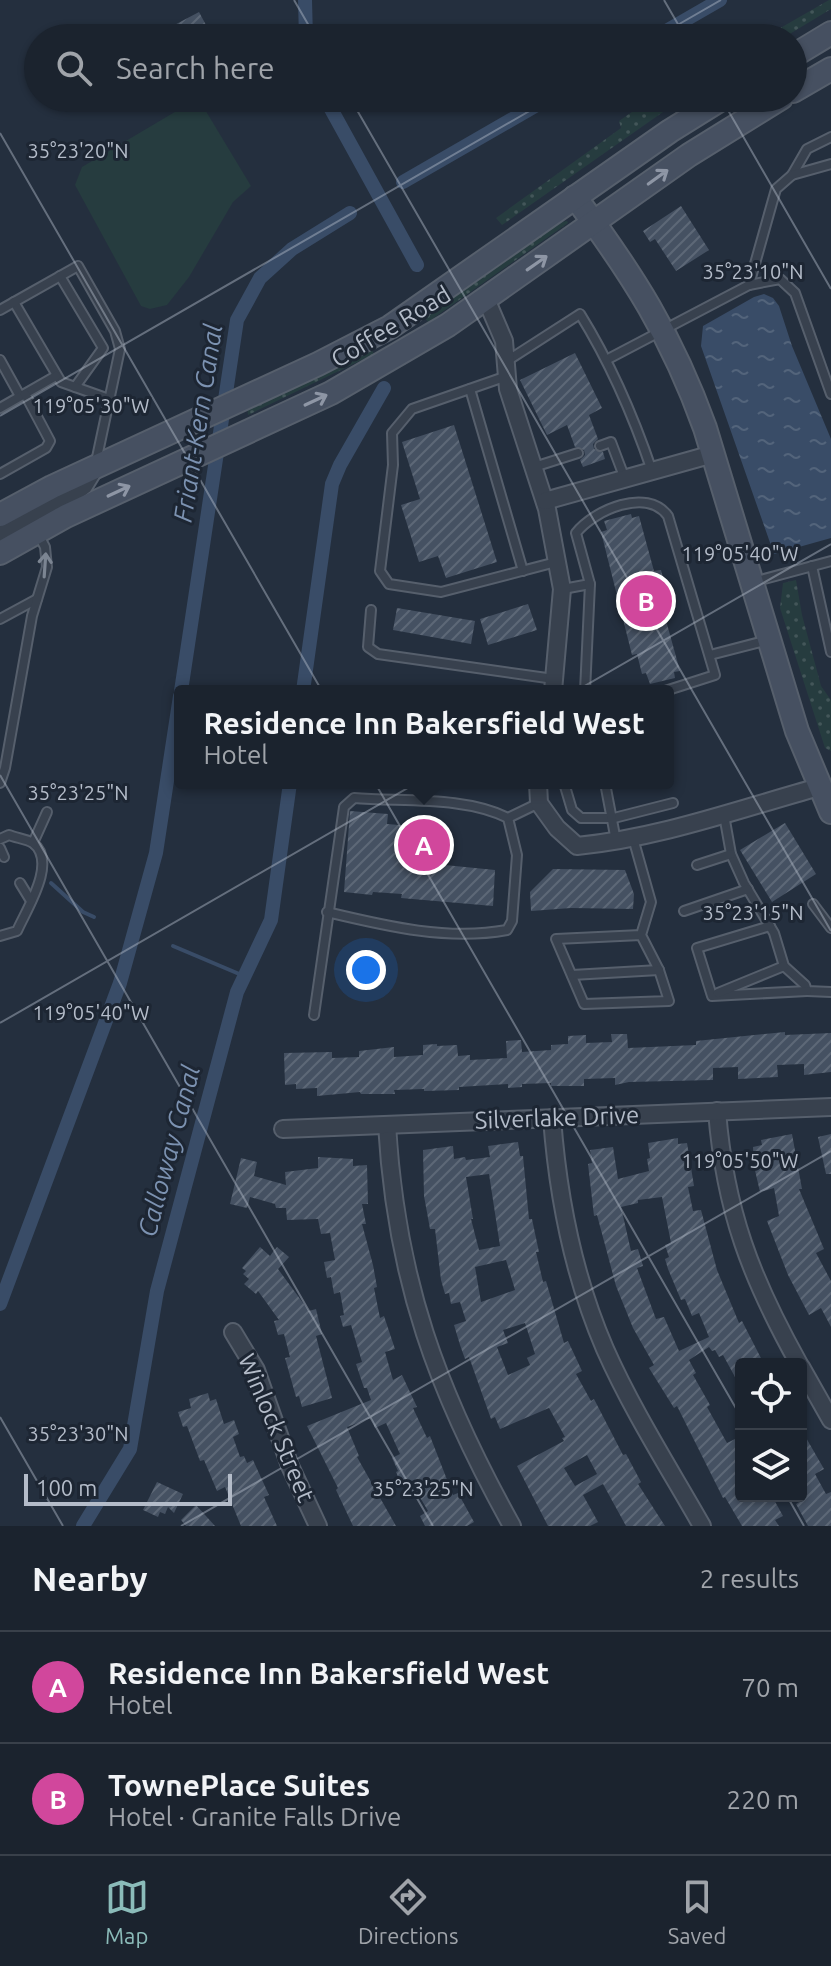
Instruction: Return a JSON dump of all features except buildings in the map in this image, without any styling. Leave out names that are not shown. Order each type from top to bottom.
[{"type":"main road","points":[[807,48],[831,33]]},
{"type":"main road","points":[[807,83],[831,69]]},
{"type":"main road","name":"Coffee Road","points":[[0,515],[390,327],[702,112]]},
{"type":"main road","name":"Coffee Road","points":[[0,553],[66,516],[331,393],[448,325],[689,155],[758,112]]},
{"type":"main road","points":[[575,197],[632,276],[664,330],[689,384],[797,731],[831,812]]},
{"type":"street","points":[[486,299],[504,341],[508,389],[545,501],[562,589],[554,685]]},
{"type":"street","points":[[545,501],[713,454]]},
{"type":"street","points":[[0,535],[77,491],[84,486],[95,468]]},
{"type":"street","points":[[538,789],[539,803],[557,828],[577,846],[671,830],[819,787]]},
{"type":"street","name":"Silverlake Drive","points":[[283,1129],[831,1107]]},
{"type":"street","points":[[717,1111],[726,1187],[736,1227],[763,1297],[796,1358]]},
{"type":"street","points":[[552,1118],[564,1219],[592,1316],[624,1388],[702,1526]]},
{"type":"street","points":[[387,1125],[397,1220],[420,1324],[462,1433],[512,1526]]},
{"type":"street","name":"Winlock Street","points":[[233,1332],[256,1370],[290,1466],[318,1526]]},
{"type":"street","points":[[807,1377],[831,1420]]},
{"type":"lane","points":[[749,285],[776,189],[792,175],[807,149],[831,137]]},
{"type":"lane","points":[[792,175],[831,164]]},
{"type":"lane","points":[[0,310],[78,266],[115,331],[120,349],[95,468]]},
{"type":"lane","points":[[60,276],[103,348],[75,387]]},
{"type":"lane","points":[[608,359],[749,285],[780,279],[795,293],[831,394]]},
{"type":"lane","points":[[14,302],[61,382],[109,399]]},
{"type":"lane","points":[[557,562],[441,592],[389,584],[380,571],[393,465],[392,433],[412,409],[470,389],[507,369],[580,314],[608,359],[634,415],[652,471]]},
{"type":"lane","points":[[0,360],[50,441],[46,448],[0,474]]},
{"type":"lane","points":[[0,408],[56,376]]},
{"type":"lane","points":[[470,389],[523,571]]},
{"type":"lane","points":[[600,446],[611,442],[625,479]]},
{"type":"lane","points":[[534,467],[578,453]]},
{"type":"lane","points":[[585,685],[590,584],[576,533],[591,517],[634,502],[652,503],[662,508],[668,516],[715,675],[674,688]]},
{"type":"lane","points":[[0,783],[37,599],[47,567],[47,558],[37,532]]},
{"type":"lane","points":[[752,583],[831,561]]},
{"type":"lane","points":[[812,566],[831,652]]},
{"type":"lane","points":[[562,589],[590,584]]},
{"type":"lane","points":[[0,619],[37,599]]},
{"type":"lane","points":[[371,610],[368,647],[378,654],[554,685]]},
{"type":"lane","points":[[710,655],[769,639]]},
{"type":"lane","points":[[566,789],[572,810],[581,818],[614,818],[673,803]]},
{"type":"lane","points":[[607,789],[614,818],[651,902],[641,935],[659,970],[669,1001],[584,1004],[556,939],[641,935]]},
{"type":"lane","points":[[314,1015],[327,912],[344,807],[354,798],[472,804],[508,818],[517,855],[512,921],[507,930],[482,934],[428,932],[327,912]]},
{"type":"lane","points":[[508,818],[539,803]]},
{"type":"lane","points":[[33,843],[47,812]]},
{"type":"lane","points":[[724,814],[731,854],[770,926],[784,966],[805,985],[807,991]]},
{"type":"lane","points":[[0,839],[9,835],[33,843],[44,870],[17,931],[0,936]]},
{"type":"lane","points":[[697,865],[731,854]]},
{"type":"lane","points":[[20,883],[31,901]]},
{"type":"lane","points":[[684,911],[748,889]]},
{"type":"lane","points":[[813,904],[831,928]]},
{"type":"lane","points":[[712,996],[697,948],[770,926]]},
{"type":"lane","points":[[712,996],[784,966]]},
{"type":"lane","points":[[572,975],[659,970]]},
{"type":"lane","points":[[712,996],[831,992]]},
{"type":"green space","points":[[831,0],[831,9],[806,24],[787,24]]},
{"type":"green space","points":[[175,112],[206,112],[251,186],[233,202],[189,277],[167,305],[150,309],[141,306],[75,185],[82,167]]},
{"type":"green space","points":[[632,112],[663,112],[502,225],[496,218],[621,128],[619,121]]},
{"type":"green space","points":[[567,221],[428,322],[423,315],[555,223]]},
{"type":"green space","points":[[370,346],[374,354],[248,415],[247,406]]},
{"type":"green space","points":[[796,580],[821,686],[831,700],[831,751],[825,748],[780,608],[783,583]]},
{"type":"water","points":[[764,294],[773,298],[779,306],[792,346],[831,439],[831,538],[774,554],[701,346],[703,326]]},
{"type":"waterway","name":"Calloway Canal","points":[[305,0],[306,24]]},
{"type":"waterway","name":"Friant-Kern Canal","points":[[678,24],[720,0]]},
{"type":"waterway","name":"Calloway Canal","points":[[333,112],[417,265]]},
{"type":"waterway","name":"Friant-Kern Canal","points":[[403,182],[525,112]]},
{"type":"waterway","name":"Friant-Kern Canal","points":[[182,685],[237,320],[260,278],[292,249],[350,213]]},
{"type":"waterway","name":"Calloway Canal","points":[[304,685],[332,484],[384,388]]},
{"type":"waterway","name":"Friant-Kern Canal","points":[[0,1304],[120,983],[156,853],[174,735]]},
{"type":"waterway","name":"Calloway Canal","points":[[83,1526],[130,1449],[157,1291],[237,992],[271,920],[289,789]]},
{"type":"waterway","points":[[51,883],[83,912],[94,917]]},
{"type":"waterway","points":[[173,946],[244,976]]},
{"type":"place","name":"TownePlace Suites","points":[[646,601]]},
{"type":"place","name":"Residence Inn Bakersfield West","points":[[424,845]]}]
